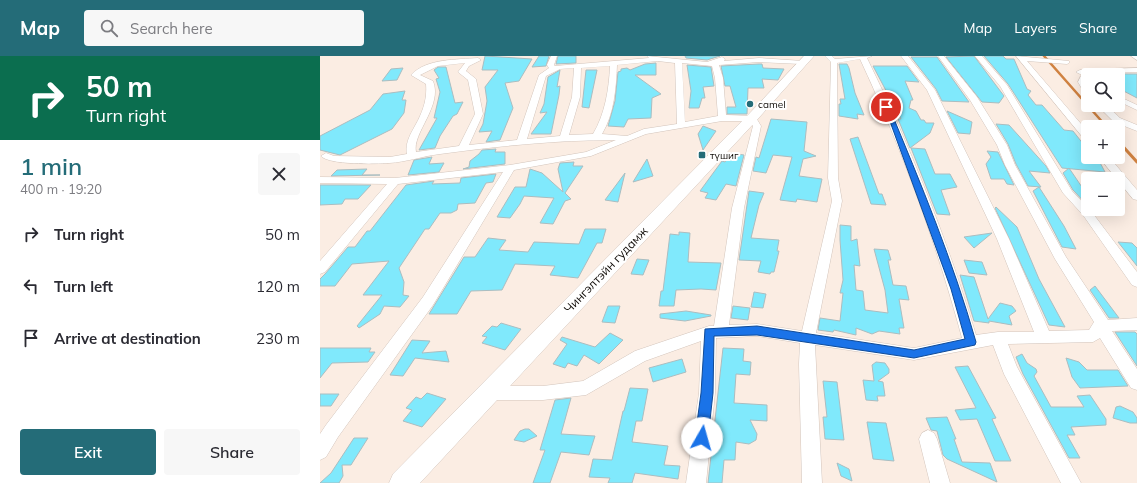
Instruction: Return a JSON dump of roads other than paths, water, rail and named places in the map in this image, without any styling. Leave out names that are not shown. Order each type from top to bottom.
[{"type":"main road","name":"Чингэлтэйн гудамж","points":[[402,483],[752,118],[805,59]]},
{"type":"street","points":[[463,148],[479,114],[472,79],[462,72],[466,65],[486,56]]},
{"type":"street","points":[[553,68],[550,65],[554,56]]},
{"type":"street","points":[[650,56],[658,59]]},
{"type":"street","points":[[681,61],[691,56]]},
{"type":"street","points":[[715,63],[727,56]]},
{"type":"street","points":[[862,56],[886,107],[920,190],[956,289],[971,342]]},
{"type":"street","points":[[812,483],[807,364],[808,337],[837,201],[833,178],[831,58],[869,56]]},
{"type":"street","points":[[904,56],[931,90],[1004,239],[1044,337]]},
{"type":"street","points":[[941,56],[974,99],[1002,145],[1010,165],[1061,259],[1101,321],[1101,326],[1137,383]]},
{"type":"street","points":[[978,56],[1003,85],[1068,193],[1087,214],[1137,282]]},
{"type":"street","points":[[1062,56],[1081,74]]},
{"type":"street","points":[[1021,57],[1067,62]]},
{"type":"street","points":[[1021,57],[1081,130]]},
{"type":"street","points":[[521,142],[543,75],[553,68],[658,59],[715,63],[761,58],[805,59]]},
{"type":"street","points":[[412,155],[410,146],[429,106],[430,87],[430,83],[415,75],[421,69],[478,60]]},
{"type":"street","points":[[681,61],[681,125]]},
{"type":"street","points":[[596,137],[601,130],[609,99],[614,63]]},
{"type":"street","points":[[715,63],[719,78],[722,118]]},
{"type":"street","points":[[564,138],[576,97],[578,65]]},
{"type":"street","points":[[1125,72],[1137,70]]},
{"type":"street","points":[[1125,102],[1137,108]]},
{"type":"street","points":[[1108,112],[1117,120],[1137,128]]},
{"type":"street","points":[[320,180],[395,181],[510,168],[588,154],[612,146],[629,137],[644,132],[722,118],[752,118],[757,126],[738,208],[715,332],[696,483]]},
{"type":"street","points":[[326,156],[333,159],[390,160],[412,155],[521,142],[564,138],[629,137]]},
{"type":"street","points":[[1110,164],[1137,197]]},
{"type":"street","points":[[320,451],[332,431],[428,301],[510,168]]},
{"type":"street","points":[[320,269],[395,181]]},
{"type":"street","points":[[489,393],[543,393],[586,388],[640,356],[715,332],[757,330],[914,354],[998,338],[1093,336],[1101,326],[1137,324]]},
{"type":"street","points":[[998,338],[1010,369],[1070,483]]},
{"type":"street","points":[[928,439],[940,483]]},
{"type":"waterway","points":[[1044,56],[1101,120]]},
{"type":"waterway","points":[[1125,149],[1137,162]]},
{"type":"place","name":"camel","points":[[750,104]]},
{"type":"place","name":"түшиг","points":[[702,155]]}]
